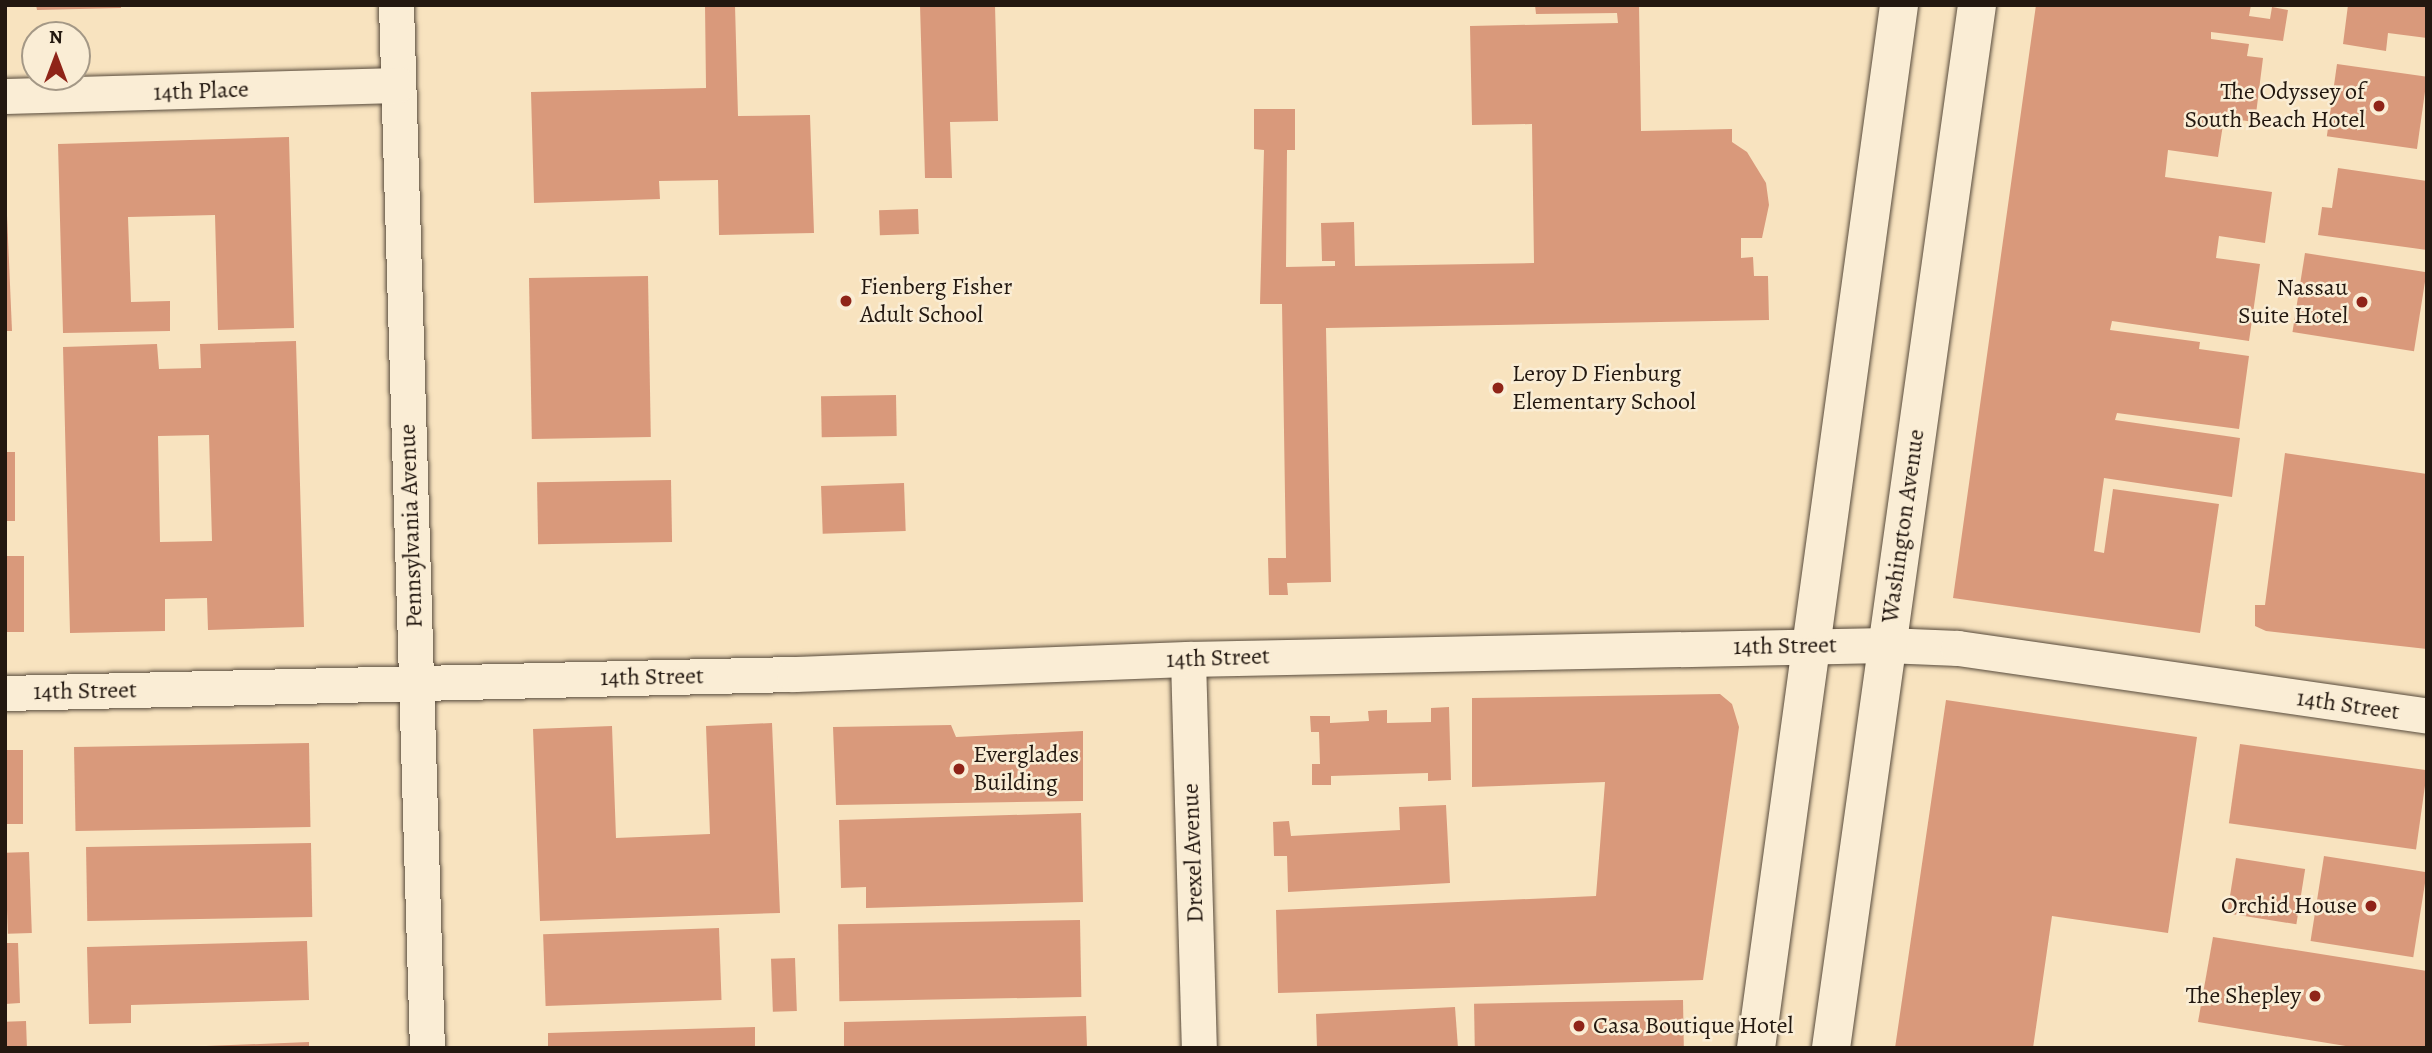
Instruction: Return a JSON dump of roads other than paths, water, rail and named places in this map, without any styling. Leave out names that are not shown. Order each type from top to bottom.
[{"type":"main road","points":[[1756,1048],[1899,5]]},
{"type":"main road","name":"Washington Avenue","points":[[1831,1048],[1977,5]]},
{"type":"street","name":"Pennsylvania Avenue","points":[[396,5],[426,1048]]},
{"type":"street","name":"14th Place","points":[[5,96],[398,85]]},
{"type":"street","name":"14th Street","points":[[5,693],[1188,659],[1886,645],[1958,648],[2427,716]]},
{"type":"street","name":"Drexel Avenue","points":[[1188,659],[1199,1048]]},
{"type":"place","name":"The Odyssey of South Beach Hotel","points":[[2379,106]]},
{"type":"place","name":"Fienberg Fisher Adult School","points":[[846,301]]},
{"type":"place","name":"Nassau Suite Hotel","points":[[2362,302]]},
{"type":"place","name":"Leroy D Fienburg Elementary School","points":[[1498,388]]},
{"type":"place","name":"Everglades Building","points":[[959,769]]},
{"type":"place","name":"Orchid House","points":[[2371,906]]},
{"type":"place","name":"The Shepley","points":[[2315,996]]},
{"type":"place","name":"Casa Boutique Hotel","points":[[1579,1026]]}]
